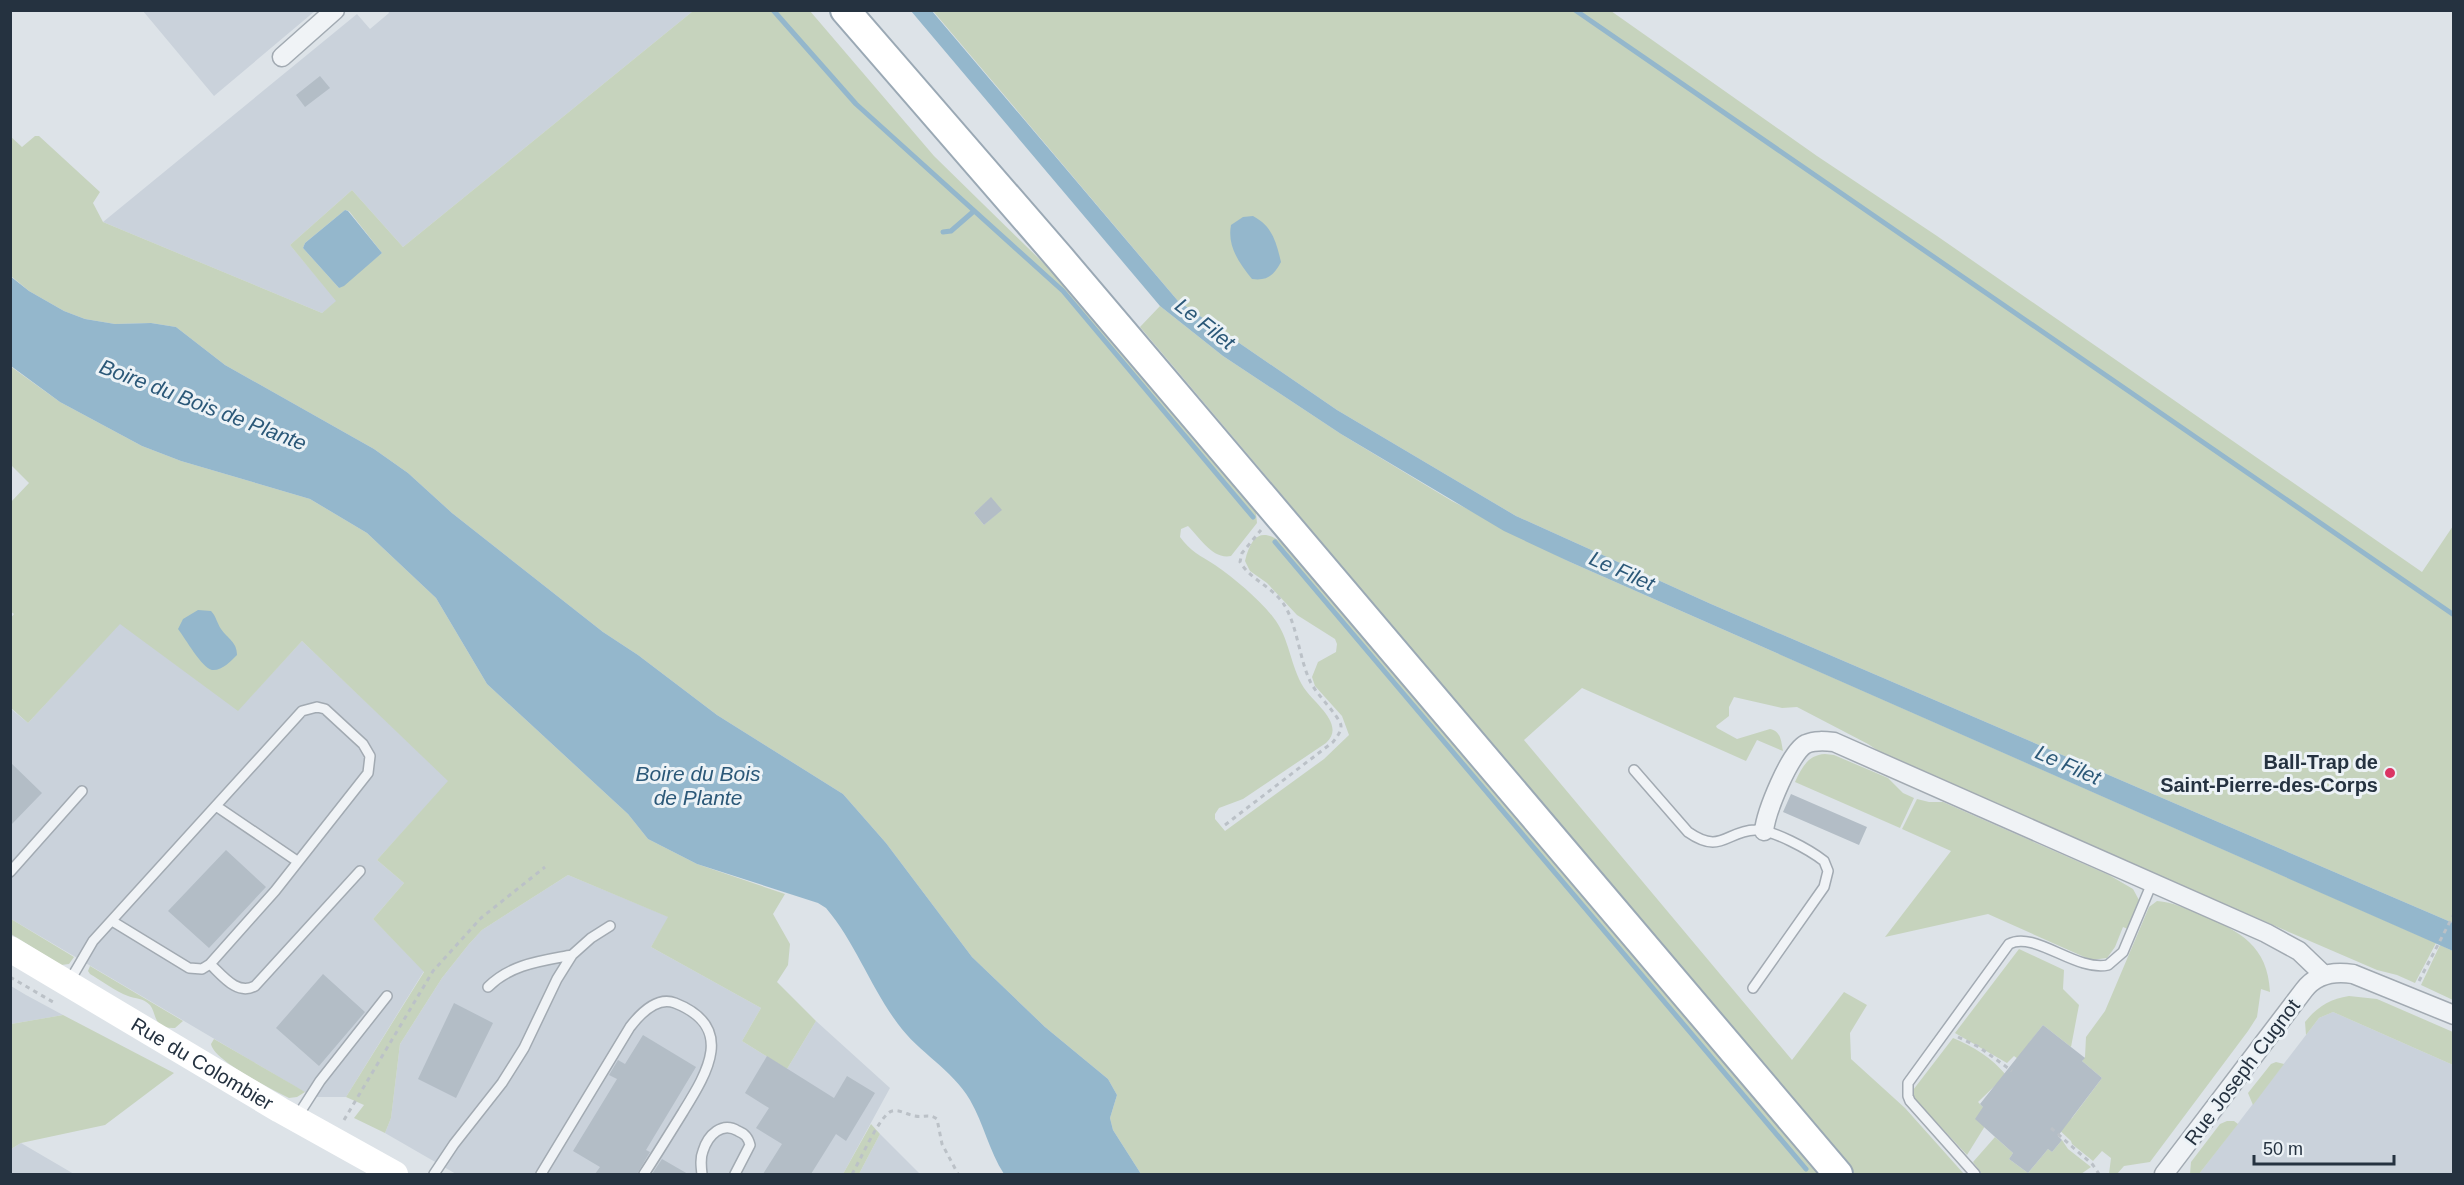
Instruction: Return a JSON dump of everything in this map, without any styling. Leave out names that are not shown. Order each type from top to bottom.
[{"type":"main road","points":[[845,10],[1060,258],[1838,1174]]},
{"type":"main road","name":"Rue du Colombier","points":[[10,949],[296,1119],[395,1174]]},
{"type":"street","points":[[282,57],[334,10]]},
{"type":"street","points":[[1764,831],[1766,816],[1796,752],[1806,744],[1818,741],[1834,742],[2284,942],[2299,951],[2324,975],[2353,974],[2454,1015]]},
{"type":"street","name":"Rue Joseph Cugnot","points":[[2164,1174],[2307,985],[2324,975]]},
{"type":"lane","points":[[68,984],[93,941],[302,711],[317,707],[325,709],[363,744],[370,756],[368,773],[210,964],[202,969],[189,968],[112,921]]},
{"type":"lane","points":[[1634,770],[1688,832],[1696,838],[1719,842],[1743,832],[1764,831],[1824,861],[1828,871],[1828,879],[1824,887],[1753,988]]},
{"type":"lane","points":[[10,872],[82,791]]},
{"type":"lane","points":[[216,806],[297,861]]},
{"type":"lane","points":[[210,964],[235,986],[242,989],[255,986],[360,871]]},
{"type":"lane","points":[[1975,1174],[1908,1096],[1908,1083],[2009,944],[2015,940],[2023,940],[2086,966],[2100,967],[2113,962],[2123,952],[2152,883]]},
{"type":"lane","points":[[434,1174],[518,1057],[572,956],[591,938],[610,926]]},
{"type":"lane","points":[[488,987],[496,978],[515,968],[572,956]]},
{"type":"lane","points":[[296,1119],[325,1074],[387,996]]},
{"type":"lane","points":[[541,1174],[630,1027],[648,1008],[668,1001],[676,1003],[703,1021],[711,1037],[713,1049],[701,1082],[644,1174]]},
{"type":"lane","points":[[702,1174],[703,1150],[715,1132],[726,1126],[731,1126],[744,1134],[750,1145],[735,1174]]},
{"type":"path","points":[[1225,825],[1334,742],[1340,733],[1341,724],[1336,715],[1319,697],[1302,664],[1284,604],[1273,592],[1246,572],[1240,562],[1242,553],[1252,538],[1277,514]]},
{"type":"path","points":[[332,1140],[433,971],[481,918],[545,867]]},
{"type":"path","points":[[2410,996],[2454,914]]},
{"type":"path","points":[[1945,1032],[1970,1042],[2012,1071]]},
{"type":"path","points":[[852,1174],[888,1113],[897,1111],[915,1116],[929,1115],[938,1119],[942,1144],[952,1162],[954,1171],[958,1174]]},
{"type":"path","points":[[2051,1128],[2093,1165],[2099,1174]]},
{"type":"shaded area","points":[[143,11],[315,11],[214,96]]},
{"type":"shaded area","points":[[388,11],[693,11],[403,247],[352,190],[290,245],[337,301],[322,313],[103,222],[357,14],[370,29],[389,13]]},
{"type":"shaded area","points":[[120,623],[238,710],[302,641],[449,781],[377,860],[404,883],[373,919],[424,971],[346,1097],[313,1097],[11,919],[10,708],[28,723]]},
{"type":"shaded area","points":[[568,875],[669,917],[651,947],[761,1008],[742,1041],[787,1069],[816,1021],[890,1088],[843,1174],[456,1174],[385,1133],[391,1118],[400,1044],[442,978],[482,930]]},
{"type":"shaded area","points":[[11,986],[26,995],[63,1015],[11,1024]]},
{"type":"shaded area","points":[[2333,1012],[2453,1065],[2453,1174],[2199,1174],[2319,1018]]},
{"type":"shaded area","points":[[880,1134],[920,1174],[859,1174]]},
{"type":"shaded area","points":[[21,1143],[74,1174],[11,1174],[11,1149]]},
{"type":"green space","points":[[693,11],[810,11],[934,156],[1071,290],[1252,505],[1257,523],[1231,556],[1218,555],[1212,551],[1188,526],[1181,529],[1180,537],[1192,550],[1223,570],[1246,589],[1273,617],[1283,634],[1299,679],[1327,715],[1333,729],[1326,743],[1243,799],[1219,808],[1215,819],[1225,831],[1324,759],[1349,735],[1342,716],[1315,686],[1312,677],[1318,662],[1336,652],[1335,639],[1297,615],[1267,583],[1250,571],[1245,561],[1252,542],[1257,537],[1268,535],[1290,549],[1820,1174],[1141,1174],[1113,1130],[1110,1118],[1117,1095],[1108,1079],[1045,1027],[972,957],[886,843],[843,794],[717,715],[638,655],[603,632],[452,513],[408,473],[374,449],[225,365],[176,327],[151,323],[115,324],[85,319],[64,311],[29,291],[11,276],[10,136],[22,147],[35,136],[39,136],[100,192],[93,203],[103,222],[322,313],[336,301],[290,245],[352,190],[403,247]],"holes":[[[345,210],[349,211],[382,253],[339,288],[303,248],[305,243]],[[991,498],[1001,510],[984,525],[974,513]]]},
{"type":"green space","points":[[933,11],[1611,11],[1817,156],[1937,236],[2422,572],[2453,526],[2453,923],[1711,604],[1516,516],[1337,410],[1178,301]]},
{"type":"green space","points":[[1160,306],[1223,356],[1341,434],[1452,501],[1570,562],[2436,943],[2415,983],[2377,970],[1895,762],[1868,744],[1797,707],[1782,708],[1734,697],[1729,707],[1729,716],[1716,726],[1717,728],[1737,739],[1770,729],[1778,734],[1782,744],[1783,751],[1757,740],[1746,761],[1582,688],[1524,740],[1792,1060],[1844,992],[1867,1005],[1850,1033],[1851,1059],[1905,1108],[1964,1174],[1855,1174],[1140,327]]},
{"type":"green space","points":[[10,366],[60,402],[142,446],[181,461],[310,499],[367,533],[436,598],[487,684],[628,814],[648,839],[697,864],[785,894],[773,914],[790,944],[788,965],[777,982],[816,1021],[787,1069],[742,1041],[761,1008],[651,947],[668,917],[568,875],[482,930],[442,978],[400,1044],[391,1118],[385,1133],[354,1118],[364,1105],[346,1097],[424,972],[373,919],[404,883],[377,860],[448,781],[302,641],[238,711],[120,624],[28,723],[11,708],[10,619],[14,614],[10,611],[11,502],[29,483],[11,465]]},
{"type":"green space","points":[[1825,754],[1834,755],[1888,778],[1903,793],[1914,798],[1900,828],[1795,782],[1810,759]]},
{"type":"green space","points":[[1917,799],[1943,802],[2109,875],[2133,889],[2139,900],[2128,929],[2123,927],[2115,947],[2107,958],[2091,960],[1988,914],[1885,937],[1951,851],[1902,829]]},
{"type":"green space","points":[[2157,901],[2180,906],[2215,921],[2249,942],[2264,963],[2270,992],[2261,989],[2257,1017],[2150,1162],[2124,1166],[2117,1174],[2109,1174],[2111,1158],[2102,1151],[2093,1161],[2054,1125],[2072,1118],[2102,1078],[2082,1061],[2085,1057],[2086,1037],[2105,1011],[2149,907]]},
{"type":"green space","points":[[11,919],[74,957],[69,964],[61,965],[11,934]]},
{"type":"green space","points":[[2440,945],[2453,951],[2453,1000],[2421,985]]},
{"type":"green space","points":[[2019,949],[2064,970],[2063,989],[2079,1005],[2071,1047],[2043,1025],[2029,1043],[2036,1050],[2025,1064],[2014,1056],[2007,1063],[1955,1033]]},
{"type":"green space","points":[[90,966],[183,1021],[175,1028],[162,1026],[156,1020],[150,1005],[113,989],[90,974],[88,971]]},
{"type":"green space","points":[[2349,996],[2377,999],[2453,1032],[2453,1065],[2333,1012],[2319,1018],[2306,1035],[2305,1022],[2314,1012],[2336,999]]},
{"type":"green space","points":[[63,1015],[174,1073],[105,1125],[21,1143],[11,1149],[11,1024]]},
{"type":"green space","points":[[1953,1038],[1982,1054],[2006,1075],[1978,1102],[1983,1107],[1985,1126],[1967,1155],[1910,1094]]},
{"type":"green space","points":[[214,1039],[305,1092],[297,1097],[289,1098],[245,1074],[215,1051],[211,1044]]},
{"type":"green space","points":[[2276,1062],[2284,1064],[2253,1105],[2248,1093],[2271,1064]]},
{"type":"green space","points":[[2234,1121],[2238,1124],[2199,1174],[2190,1174],[2191,1162],[2220,1124]]},
{"type":"green space","points":[[871,1124],[880,1134],[859,1174],[843,1174]]},
{"type":"green space","points":[[1995,1137],[2013,1153],[2009,1159],[2028,1173],[2048,1149],[2052,1152],[2062,1140],[2068,1149],[2091,1167],[2081,1174],[1982,1174],[1973,1162]]},
{"type":"water","name":"Le Filet","points":[[911,11],[932,11],[1178,301],[1337,410],[1516,516],[1711,604],[2453,923],[2453,951],[1570,562],[1504,531],[1341,434],[1223,356],[1160,306]]},
{"type":"water","points":[[345,210],[382,253],[339,288],[303,248],[305,243]]},
{"type":"water","points":[[1253,216],[1269,229],[1281,262],[1273,274],[1262,279],[1252,279],[1232,247],[1230,233],[1231,225],[1243,217]]},
{"type":"water","name":"Boire du Bois de Plante","points":[[10,276],[29,291],[64,311],[85,319],[115,324],[151,323],[176,327],[225,365],[374,449],[408,473],[452,513],[603,632],[638,655],[717,715],[843,794],[886,843],[972,957],[1045,1027],[1108,1079],[1117,1095],[1110,1118],[1113,1130],[1141,1174],[1004,1174],[979,1118],[963,1089],[898,1024],[846,935],[826,908],[818,903],[697,864],[648,839],[628,814],[487,684],[436,598],[367,533],[310,499],[181,461],[142,446],[60,402],[11,366]]},
{"type":"water","points":[[198,610],[211,611],[235,647],[237,655],[219,669],[212,670],[203,664],[178,629],[183,619]]},
{"type":"building","points":[[320,76],[330,88],[305,107],[296,95]]},
{"type":"building","points":[[991,497],[1002,510],[984,525],[974,513]]},
{"type":"building","points":[[10,762],[42,793],[10,826]]},
{"type":"building","points":[[1791,794],[1867,827],[1859,845],[1783,812]]},
{"type":"building","points":[[226,850],[266,887],[209,948],[168,911]]},
{"type":"building","points":[[323,974],[365,1012],[319,1066],[276,1028]]},
{"type":"building","points":[[454,1003],[493,1023],[456,1098],[418,1079]]},
{"type":"building","points":[[2043,1025],[2085,1058],[2082,1061],[2102,1078],[2058,1136],[2062,1140],[2052,1152],[2048,1149],[2028,1173],[2009,1159],[2013,1153],[1975,1119],[1983,1107],[1980,1104]]},
{"type":"building","points":[[643,1035],[696,1067],[646,1150],[650,1152],[637,1174],[595,1174],[600,1167],[573,1151],[617,1079],[609,1075],[618,1060],[625,1064]]},
{"type":"building","points":[[767,1056],[834,1098],[847,1076],[875,1093],[846,1141],[836,1134],[811,1174],[763,1174],[782,1144],[756,1128],[769,1108],[745,1093]]},
{"type":"building","points":[[662,1159],[688,1174],[652,1174]]},
{"type":"waterway","points":[[773,10],[856,104],[1063,291],[1253,517]]},
{"type":"waterway","points":[[1575,10],[2454,615]]},
{"type":"waterway","points":[[943,232],[951,231],[974,211]]},
{"type":"waterway","points":[[1275,542],[1806,1169]]},
{"type":"place","name":"Ball-Trap de Saint-Pierre-des-Corps","points":[[2390,773]]}]
